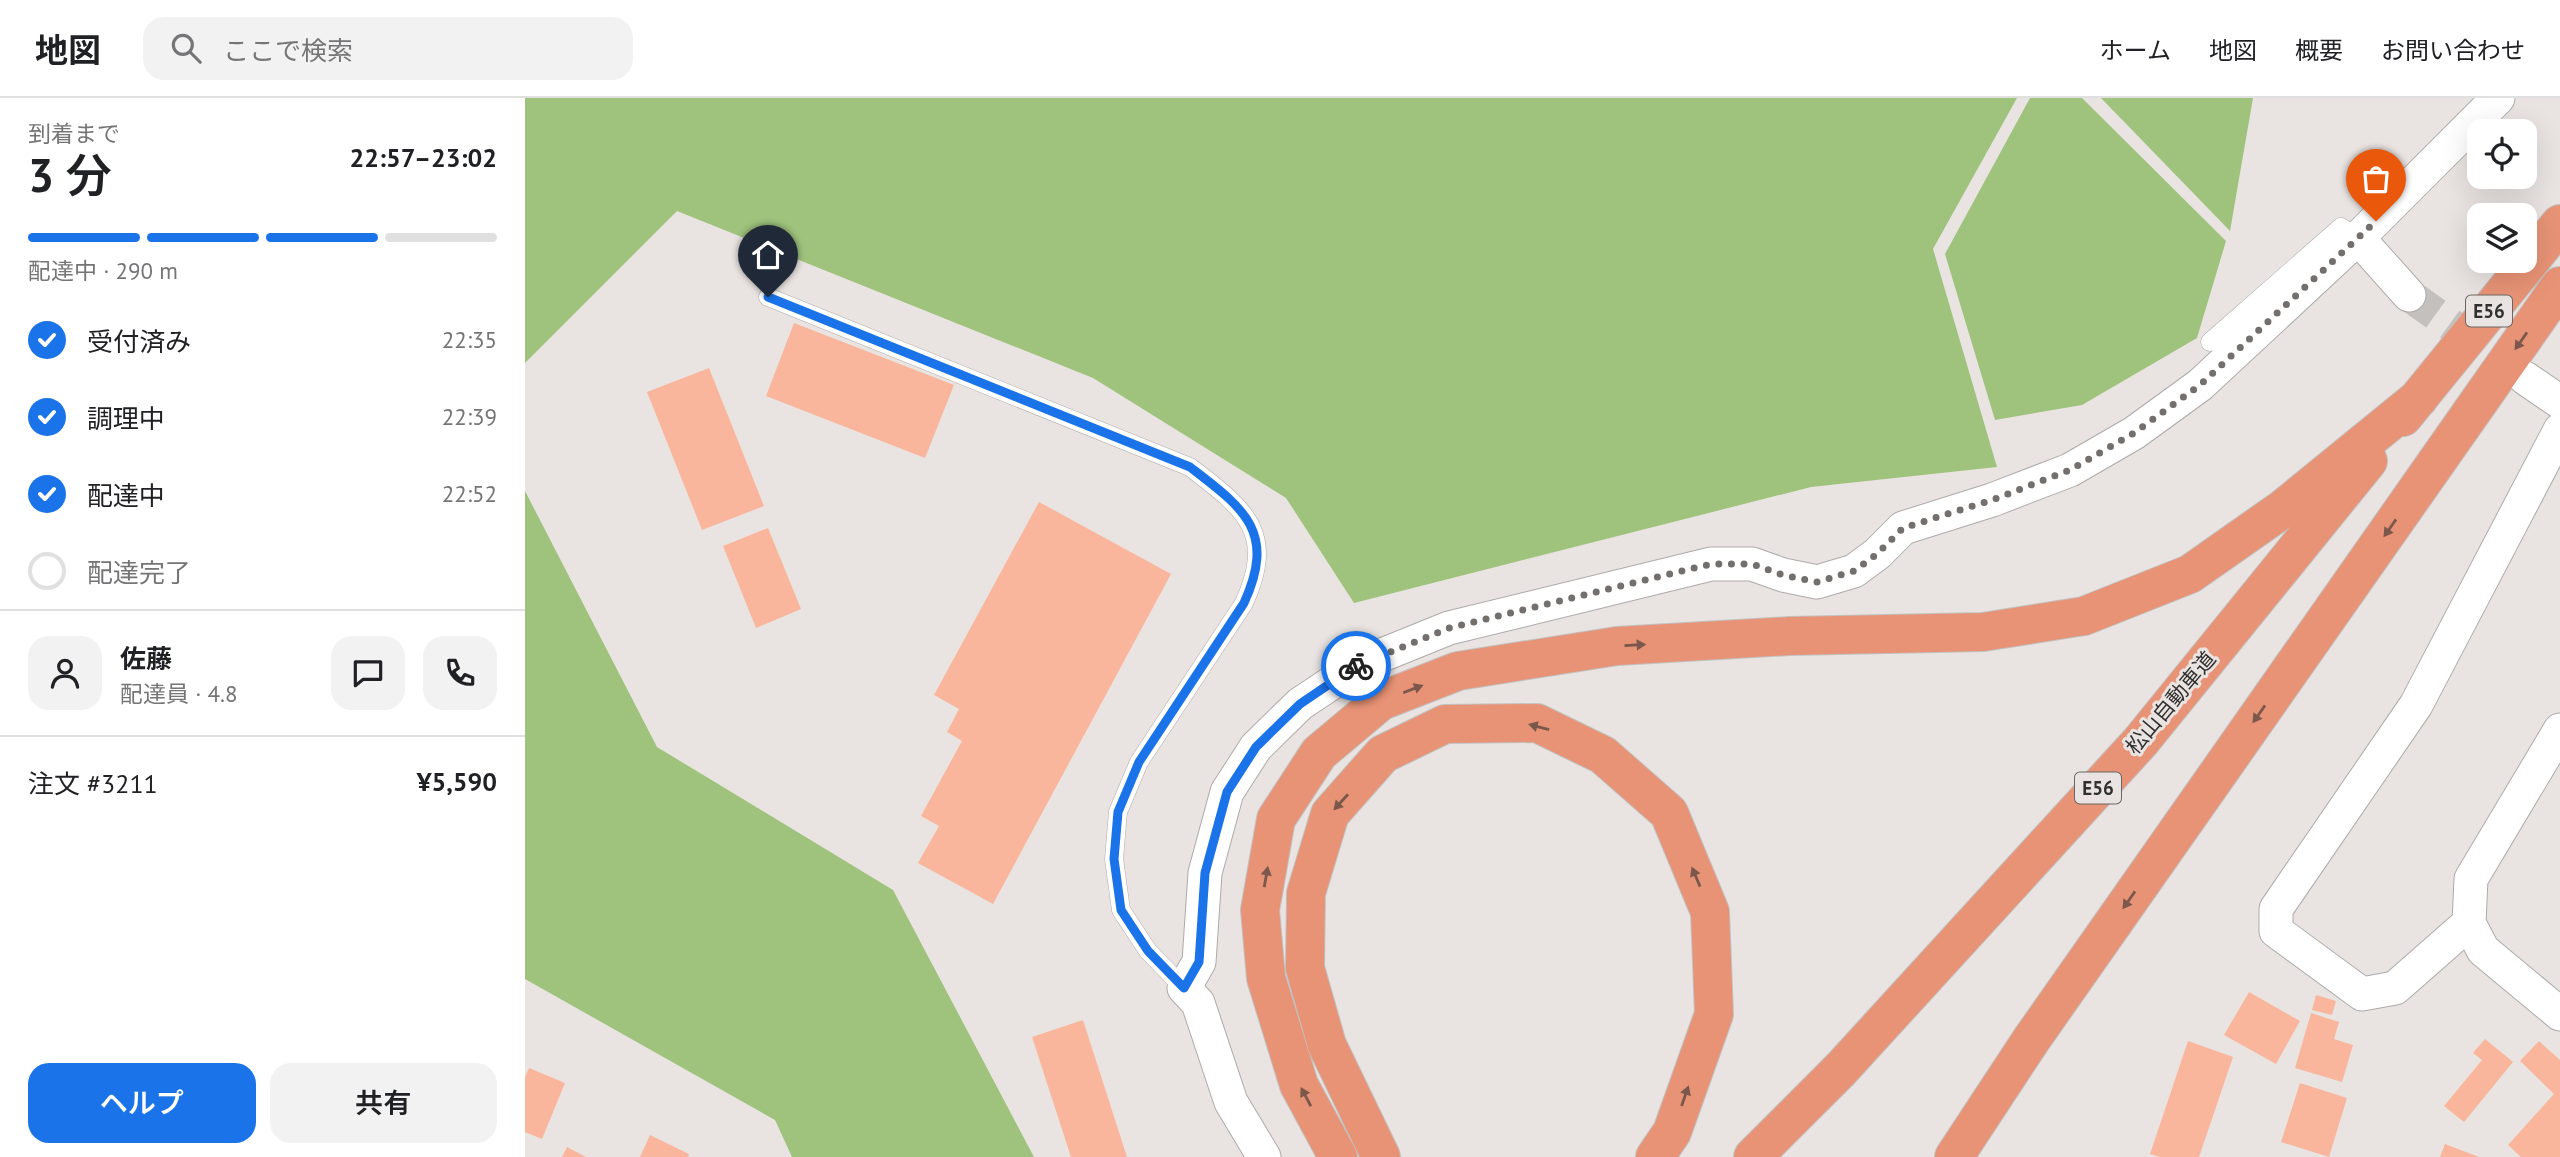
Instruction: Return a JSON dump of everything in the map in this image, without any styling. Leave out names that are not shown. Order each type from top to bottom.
[{"type":"highway","name":"松山自動車道","points":[[1753,1157],[1851,1059],[2141,741],[2560,225]]},
{"type":"highway","points":[[1954,1157],[2031,1040],[2560,286]]},
{"type":"highway","points":[[1338,1157],[1300,1084],[1266,978],[1260,910],[1276,819],[1319,753],[1381,701],[1458,671],[1617,646],[1790,636],[1983,632],[2084,616],[2190,574],[2284,509],[2419,398]]},
{"type":"highway","points":[[1381,1157],[1327,1045],[1305,968],[1306,893],[1330,814],[1383,754],[1445,724],[1537,723],[1603,755],[1668,813],[1710,912],[1714,1014],[1672,1132],[1655,1157]]},
{"type":"street","points":[[1264,1157],[1231,1102],[1198,1003],[1184,988],[1199,962],[1205,873],[1227,792],[1256,747],[1300,704],[1360,664],[1449,628],[1711,564],[1752,564],[1783,575],[1817,582],[1854,571],[1877,554],[1903,528],[1992,500],[2070,470],[2134,433],[2200,385],[2358,238],[2498,98]]},
{"type":"street","points":[[2358,238],[2409,295]]},
{"type":"street","points":[[2525,378],[2560,402]]},
{"type":"street","points":[[2469,923],[2395,988],[2362,994],[2276,931],[2276,909],[2416,705],[2560,430]]},
{"type":"street","points":[[2560,730],[2471,879],[2469,923],[2483,950],[2560,1014]]},
{"type":"lane","points":[[2210,342],[2341,227],[2358,238]]},
{"type":"lane","points":[[768,297],[1190,467],[1231,499],[1249,519],[1257,549],[1254,582],[1244,603],[1139,762],[1118,812],[1114,859],[1121,910],[1148,951],[1184,988]]},
{"type":"green space","points":[[525,98],[2017,98],[1933,249],[1997,467],[1811,487],[1354,603],[1286,498],[1093,378],[677,211],[525,363]]},
{"type":"green space","points":[[2030,98],[2082,98],[2226,241],[2197,338],[2082,405],[1995,420],[1945,254]]},
{"type":"green space","points":[[2101,98],[2253,98],[2230,231]]},
{"type":"green space","points":[[525,491],[657,747],[893,890],[1034,1157],[792,1157],[775,1120],[525,979]]},
{"type":"building","points":[[794,323],[954,385],[925,458],[766,396]]},
{"type":"building","points":[[709,368],[764,506],[702,530],[647,392]]},
{"type":"building","points":[[1039,502],[1171,574],[993,904],[918,863],[939,826],[921,816],[962,741],[947,732],[959,709],[934,695]]},
{"type":"building","points":[[768,528],[801,609],[756,628],[723,546]]},
{"type":"building","points":[[2249,992],[2300,1021],[2276,1064],[2224,1035]]},
{"type":"building","points":[[2316,995],[2336,1001],[2332,1015],[2312,1010]]},
{"type":"building","points":[[2311,1013],[2339,1022],[2334,1039],[2353,1045],[2342,1082],[2295,1068]]},
{"type":"building","points":[[1083,1020],[1127,1157],[1071,1157],[1032,1037]]},
{"type":"building","points":[[2485,1039],[2513,1062],[2464,1122],[2444,1106],[2482,1060],[2473,1053]]},
{"type":"building","points":[[2188,1041],[2233,1057],[2199,1157],[2160,1157],[2150,1154]]},
{"type":"building","points":[[2539,1041],[2560,1060],[2560,1157],[2521,1157],[2508,1145],[2554,1094],[2520,1061]]},
{"type":"building","points":[[529,1068],[565,1083],[542,1139],[525,1132],[525,1077]]},
{"type":"building","points":[[2300,1083],[2347,1098],[2329,1157],[2281,1142]]},
{"type":"building","points":[[650,1135],[689,1154],[688,1157],[640,1157]]},
{"type":"building","points":[[2445,1144],[2479,1157],[2440,1157]]},
{"type":"building","points":[[567,1147],[586,1157],[562,1157]]},
{"type":"tunnel","points":[[2409,295],[2525,378]]},
{"type":"way so far","points":[[1356,666],[1449,628],[1711,564],[1752,564],[1783,575],[1817,582],[1854,571],[1877,554],[1903,528],[1992,500],[2070,470],[2134,433],[2200,385],[2376,221]]},
{"type":"route","points":[[768,297],[1190,467],[1231,499],[1249,519],[1257,549],[1254,582],[1244,603],[1139,762],[1118,812],[1114,859],[1121,910],[1148,951],[1184,988],[1199,962],[1205,873],[1227,792],[1256,747],[1300,704],[1356,666]]}]
